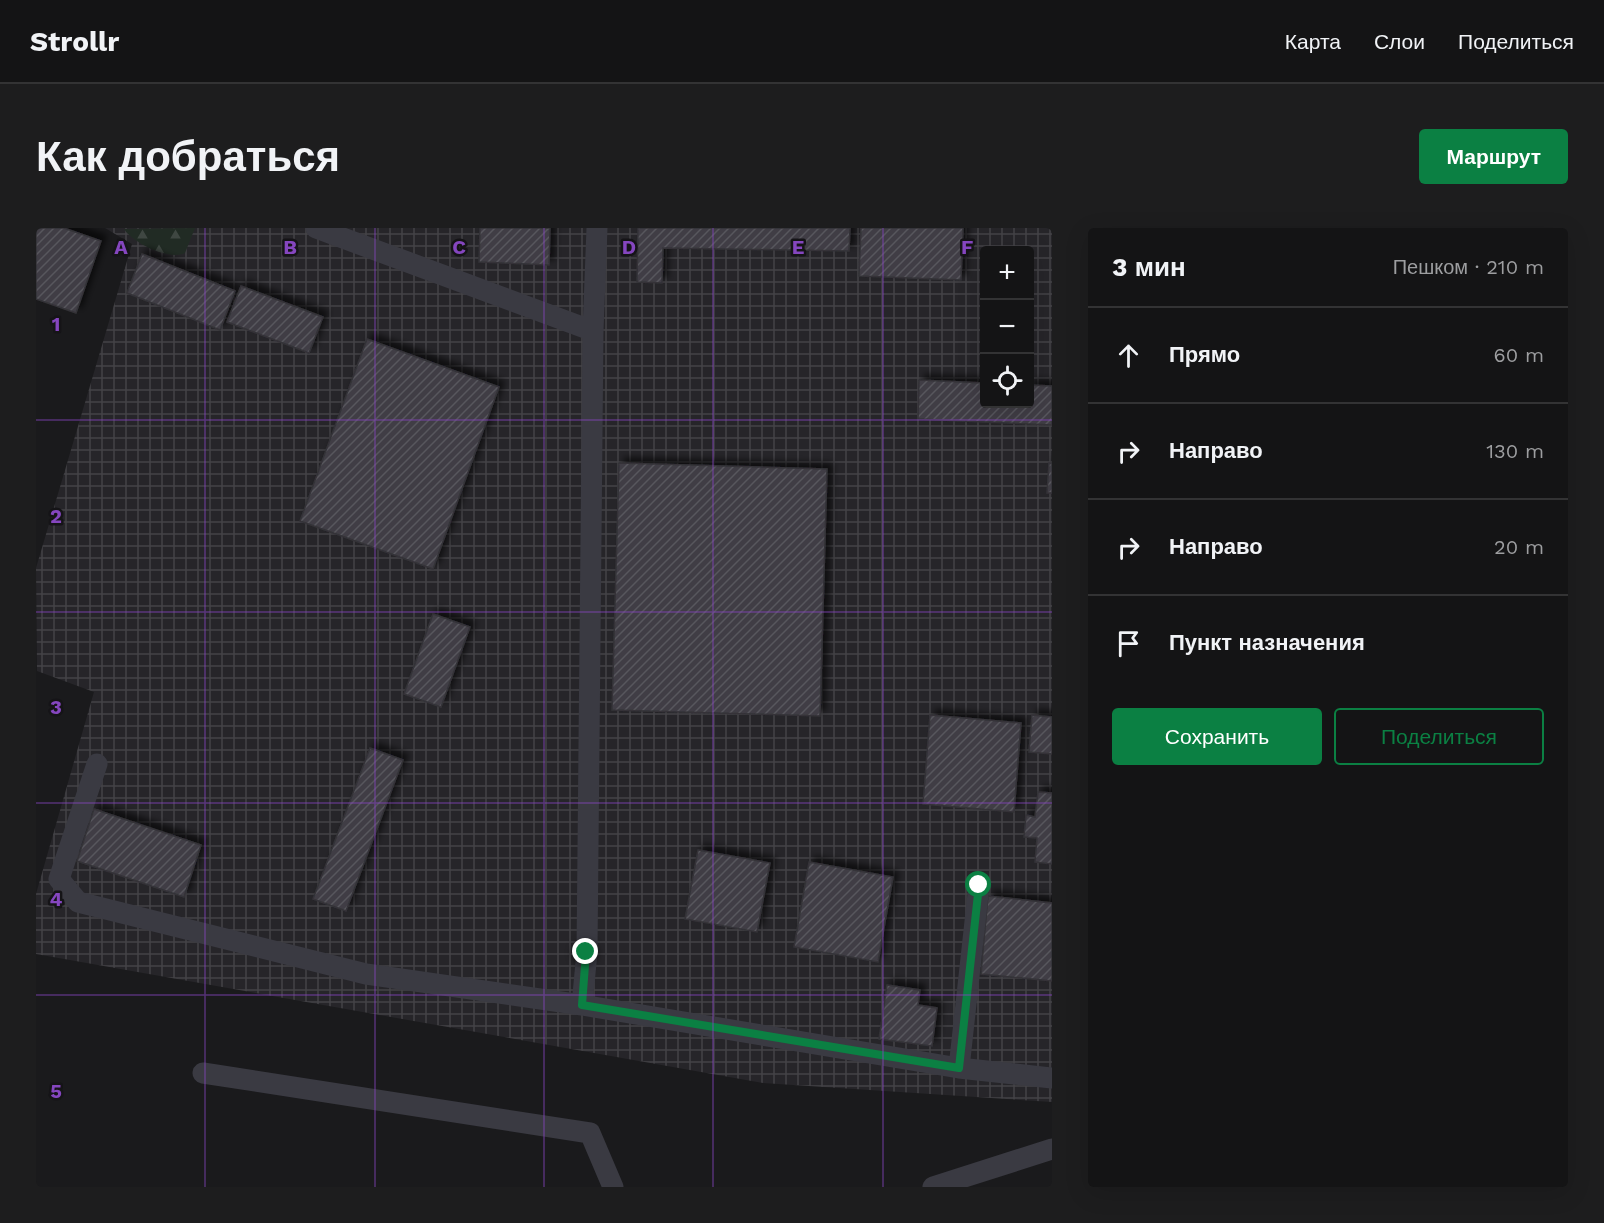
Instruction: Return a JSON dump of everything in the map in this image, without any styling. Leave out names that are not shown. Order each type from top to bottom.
[{"type":"street","points":[[316,228],[593,331]]},
{"type":"street","points":[[582,1005],[586,952],[593,331],[597,228]]},
{"type":"street","points":[[97,765],[59,879],[78,902],[366,974],[582,1005],[959,1068],[1052,1078]]},
{"type":"street","points":[[959,1068],[979,885]]},
{"type":"street","points":[[203,1073],[590,1133],[613,1187]]},
{"type":"street","points":[[933,1187],[1052,1149]]},
{"type":"shaded area","points":[[105,228],[1052,228],[1052,1102],[763,1083],[36,954],[36,894],[94,692],[37,671],[36,568],[132,244]]},
{"type":"green space","points":[[195,228],[185,253],[178,255],[161,253],[143,245],[124,229]]},
{"type":"building","points":[[36,228],[64,228],[101,241],[76,313],[36,299]]},
{"type":"building","points":[[480,228],[550,228],[549,265],[479,262]]},
{"type":"building","points":[[638,228],[850,228],[849,251],[663,248],[662,283],[637,282]]},
{"type":"building","points":[[861,228],[963,228],[961,280],[859,276]]},
{"type":"building","points":[[142,254],[235,291],[220,330],[127,293]]},
{"type":"building","points":[[241,286],[323,317],[309,353],[227,322]]},
{"type":"building","points":[[367,339],[499,387],[433,569],[300,521]]},
{"type":"building","points":[[919,380],[980,383],[980,408],[1034,408],[1034,385],[1052,386],[1052,425],[918,419]]},
{"type":"building","points":[[619,463],[827,469],[820,716],[612,710]]},
{"type":"building","points":[[1049,463],[1052,464],[1052,493],[1047,493]]},
{"type":"building","points":[[433,614],[470,627],[441,707],[404,694]]},
{"type":"building","points":[[930,715],[1021,723],[1014,812],[923,804]]},
{"type":"building","points":[[1032,715],[1052,717],[1052,754],[1029,752]]},
{"type":"building","points":[[370,748],[403,760],[346,911],[313,899]]},
{"type":"building","points":[[1038,792],[1052,793],[1052,864],[1035,862],[1037,838],[1024,837],[1026,815],[1035,817]]},
{"type":"building","points":[[94,809],[201,845],[184,897],[77,861]]},
{"type":"building","points":[[698,850],[770,863],[757,932],[685,919]]},
{"type":"building","points":[[809,862],[893,877],[878,962],[794,947]]},
{"type":"building","points":[[988,896],[1052,903],[1052,981],[981,974]]},
{"type":"building","points":[[887,985],[920,990],[918,1005],[937,1008],[932,1046],[879,1039]]},
{"type":"route","points":[[586,952],[582,1005],[959,1068],[979,885]]}]
